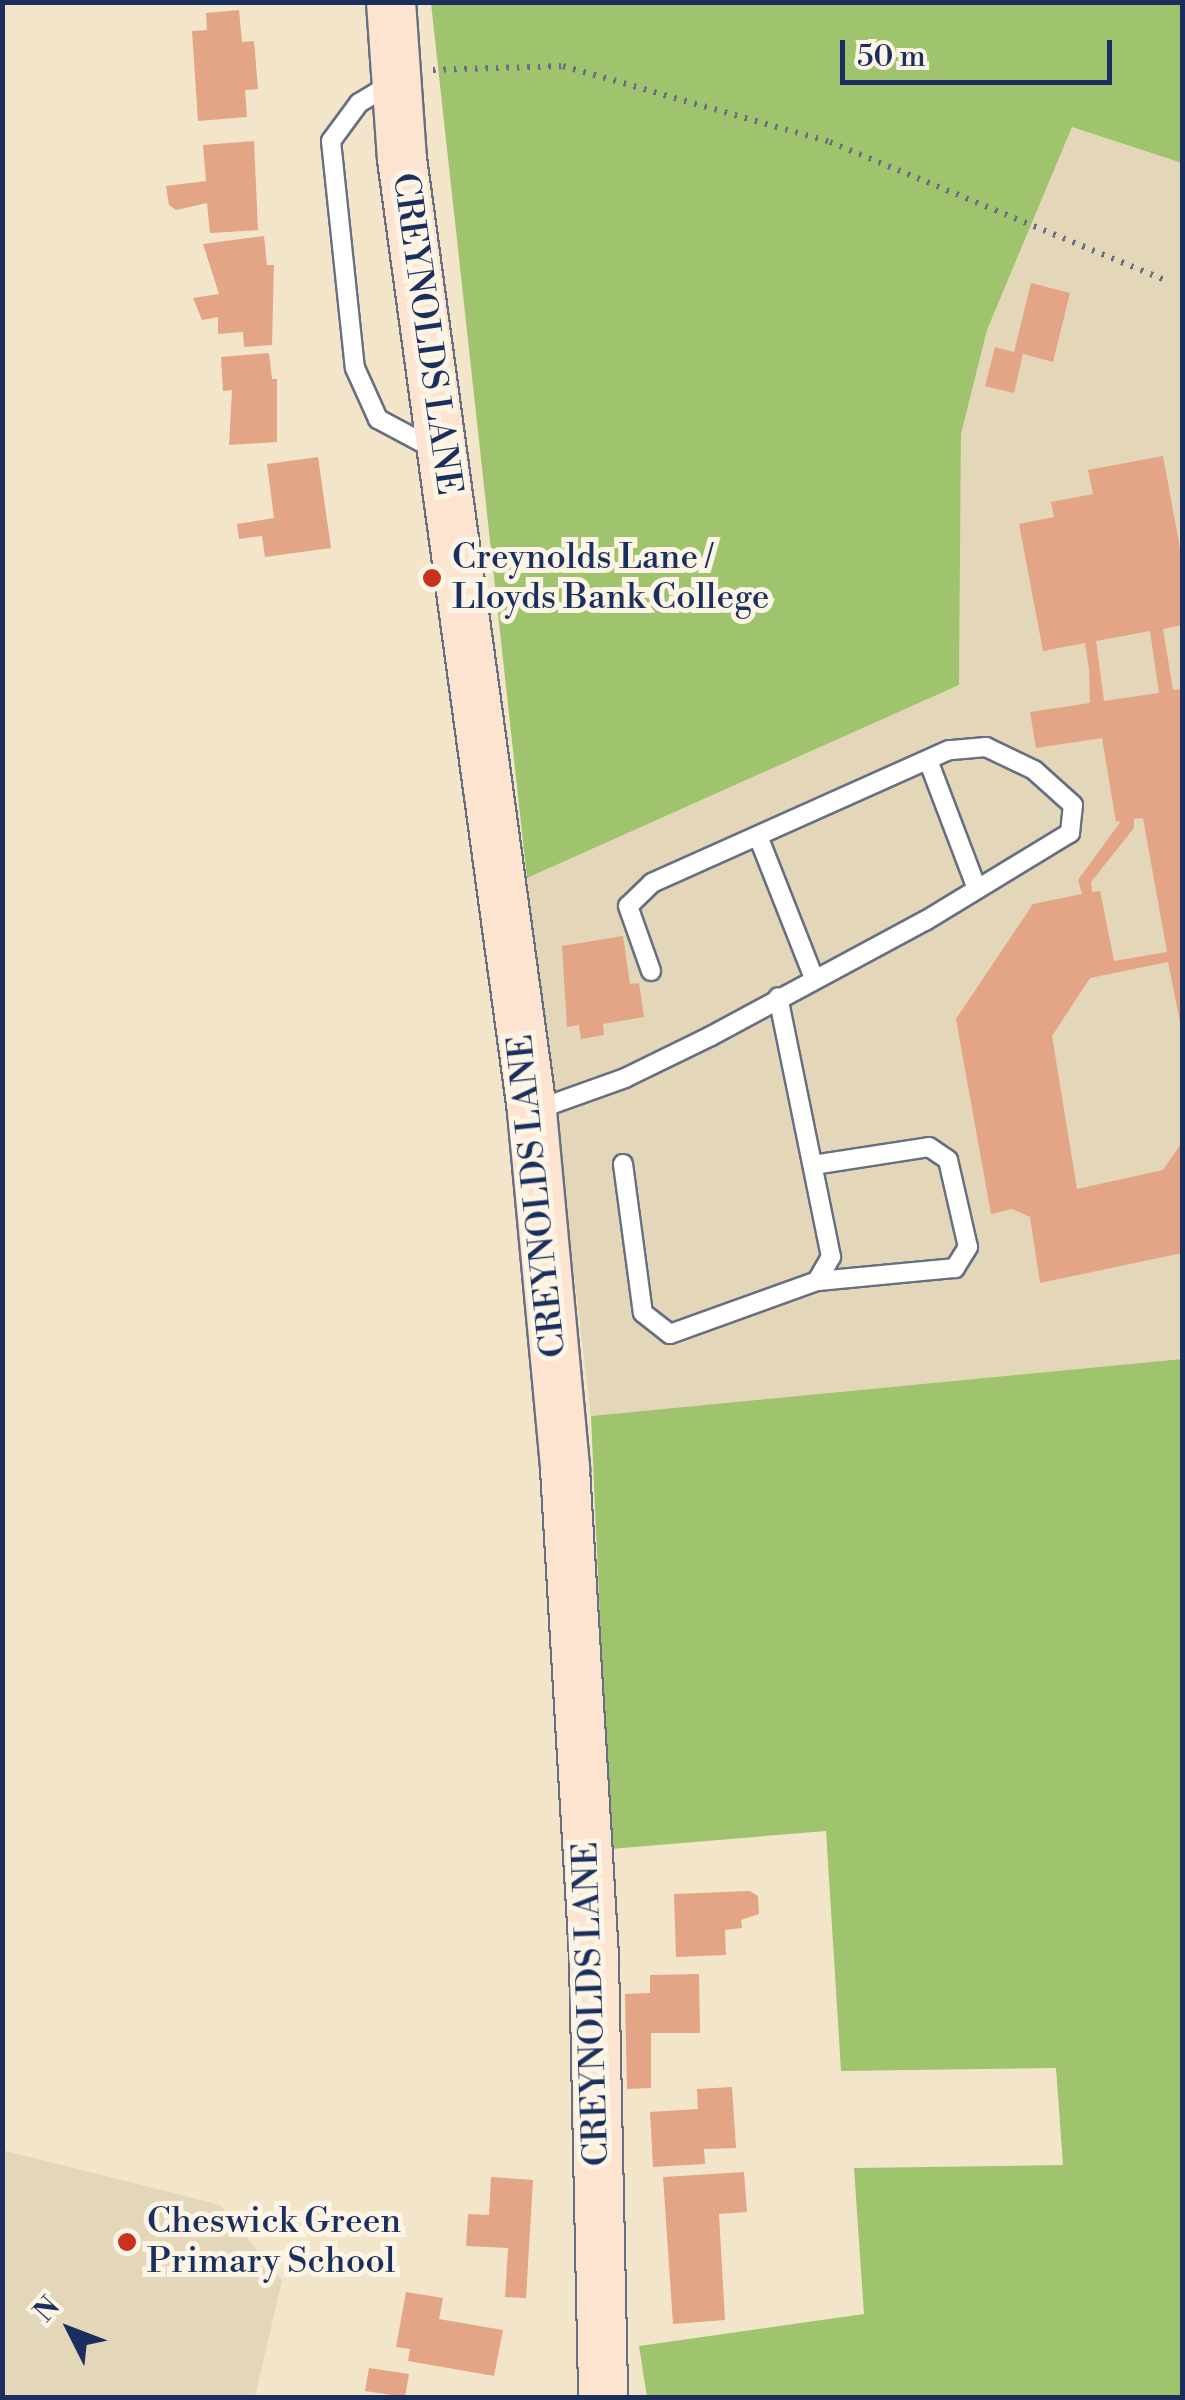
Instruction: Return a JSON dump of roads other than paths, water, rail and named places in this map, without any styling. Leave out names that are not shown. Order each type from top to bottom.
[{"type":"street","name":"CREYNOLDS LANE","points":[[391,2],[394,77],[532,1111],[565,1469],[594,1960],[603,2398]]},
{"type":"lane","points":[[394,77],[359,103],[331,142],[355,368],[378,418],[442,453]]},
{"type":"lane","points":[[532,1111],[625,1078],[977,889],[1070,833],[1072,805],[1034,770],[986,748],[928,760],[652,883],[628,906],[651,971]]},
{"type":"lane","points":[[928,760],[977,889]]},
{"type":"lane","points":[[758,836],[814,978]]},
{"type":"lane","points":[[778,998],[832,1258],[817,1280]]},
{"type":"lane","points":[[623,1164],[643,1313],[670,1334],[817,1280],[956,1268],[968,1247],[948,1160],[930,1147],[812,1165]]},
{"type":"place","name":"Creynolds Lane / Lloyds Bank College","points":[[432,578]]},
{"type":"place","name":"Cheswick Green Primary School","points":[[127,2242]]}]
